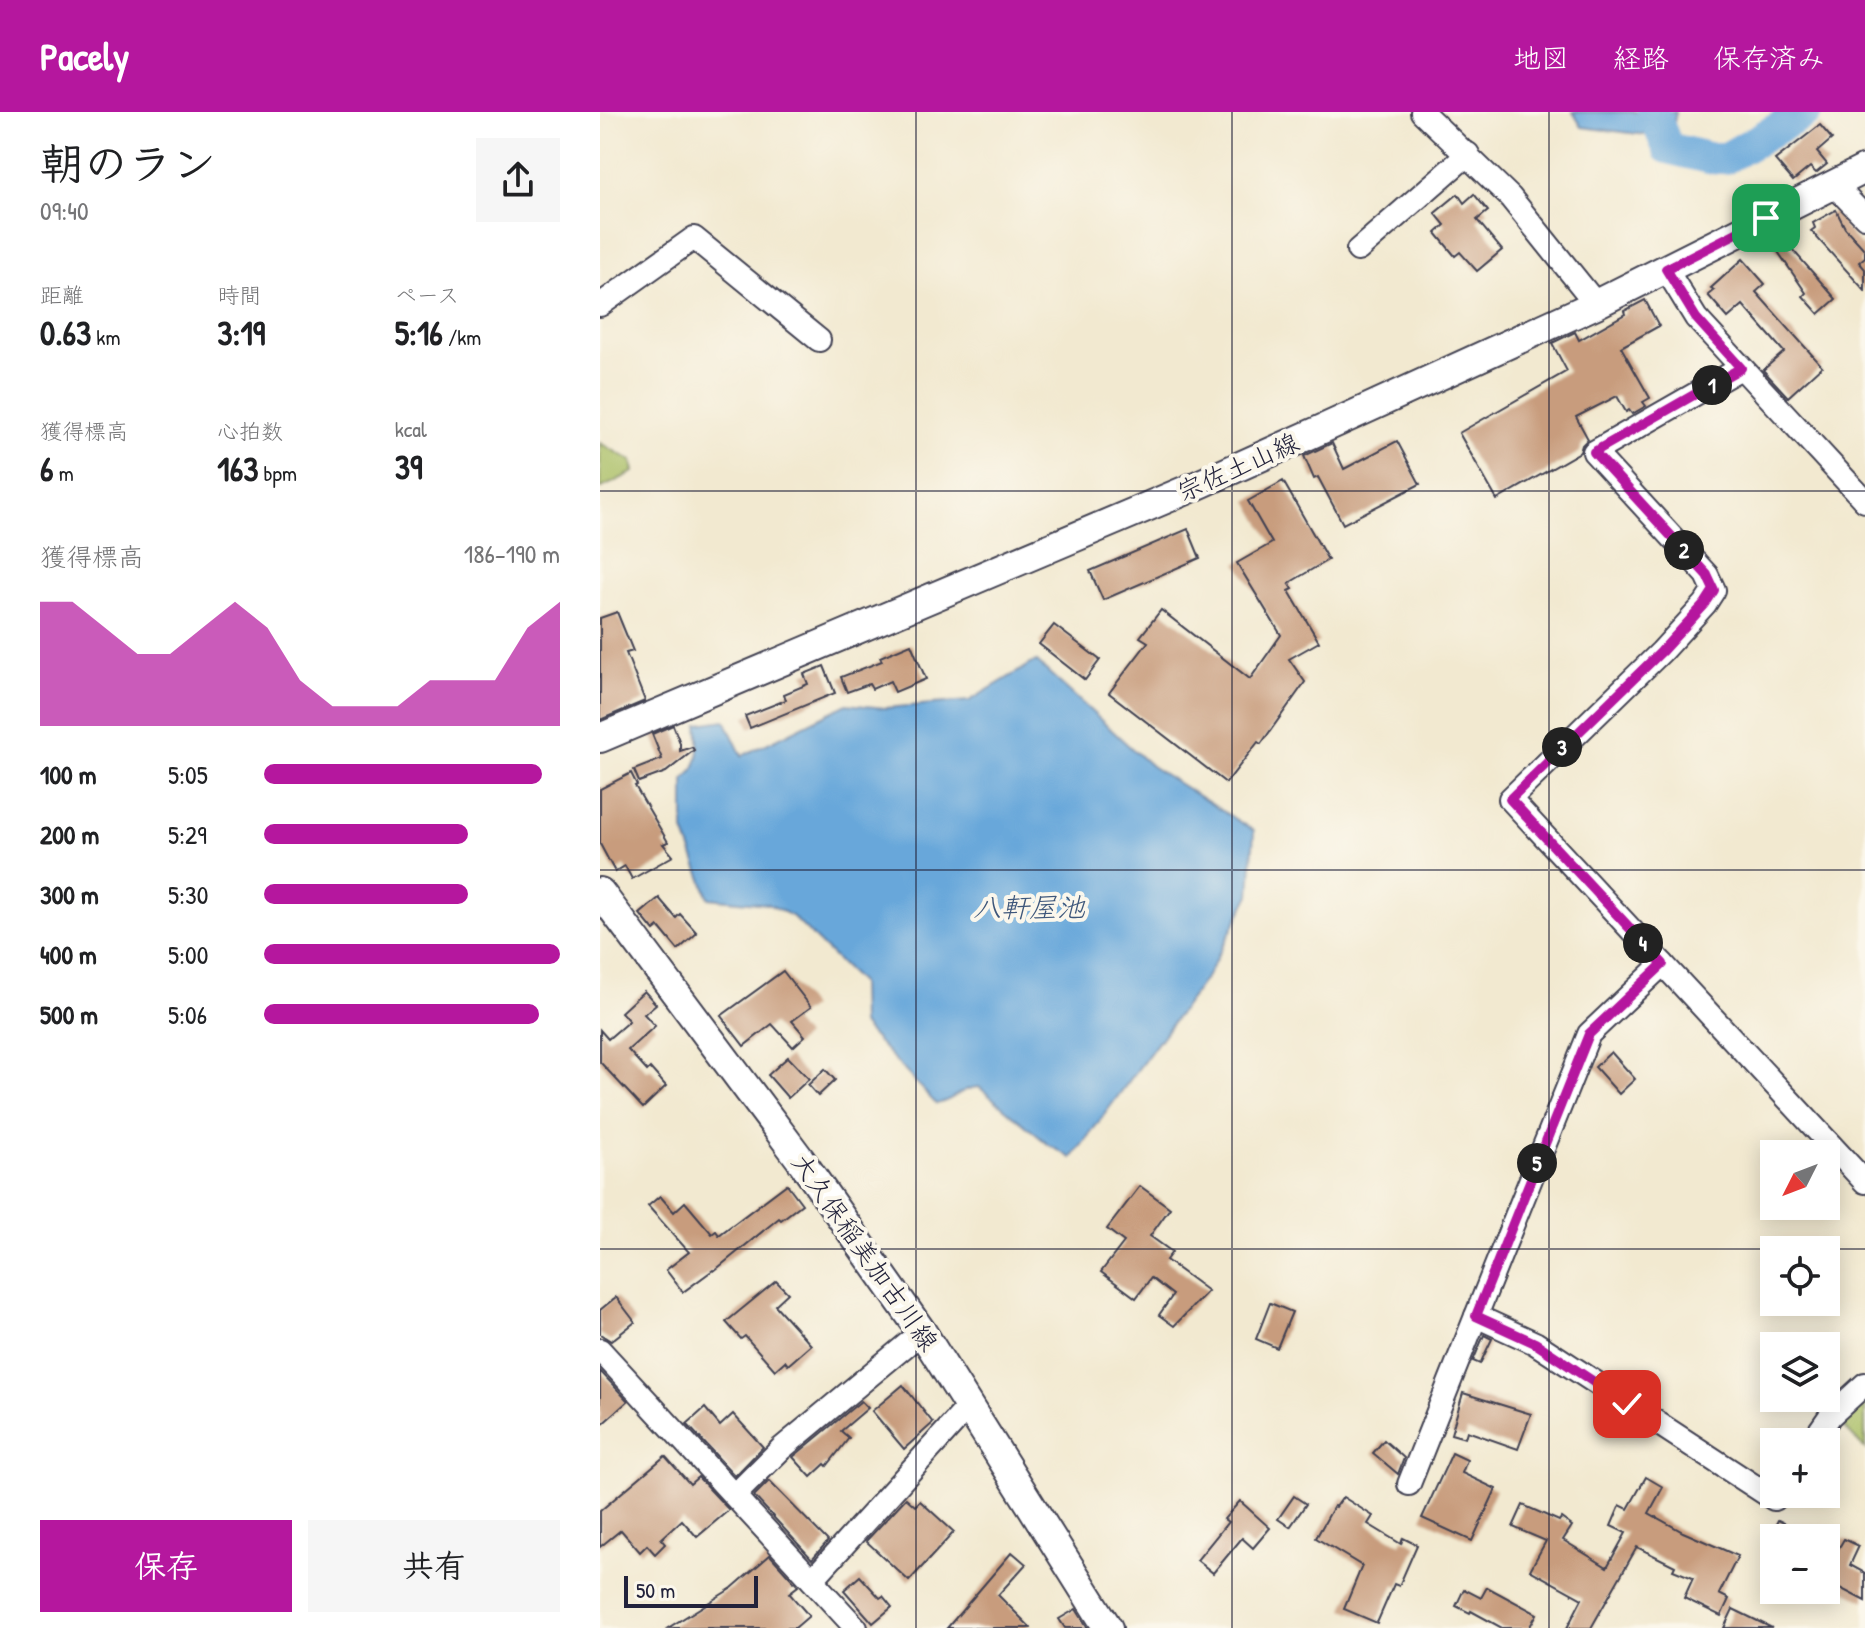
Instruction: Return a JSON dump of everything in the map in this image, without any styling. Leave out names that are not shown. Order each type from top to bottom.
[{"type":"main road","name":"宗佐土山線","points":[[600,738],[1189,489],[1596,304],[1865,169]]},
{"type":"main road","name":"大久保稲美加古川線","points":[[600,892],[800,1159],[922,1332],[1108,1628]]},
{"type":"street","points":[[1422,112],[1510,197],[1596,304]]},
{"type":"street","points":[[1358,250],[1468,154]]},
{"type":"street","points":[[1834,185],[1865,217]]},
{"type":"street","points":[[600,305],[694,238],[819,340]]},
{"type":"street","points":[[1666,269],[1696,318],[1865,501]]},
{"type":"street","points":[[1741,368],[1594,452],[1707,575],[1714,590],[1661,652],[1510,799],[1865,1182]]},
{"type":"street","points":[[1409,1484],[1589,1034],[1663,964]]},
{"type":"street","points":[[1476,1316],[1535,1343],[1760,1491]]},
{"type":"street","points":[[735,1495],[781,1449],[922,1332]]},
{"type":"street","points":[[600,1350],[856,1628]]},
{"type":"street","points":[[1822,1428],[1830,1416],[1865,1384]]},
{"type":"street","points":[[812,1580],[970,1405]]},
{"type":"green space","points":[[600,443],[632,461],[634,472],[600,489]]},
{"type":"green space","points":[[1865,1394],[1865,1449],[1837,1420]]},
{"type":"water","points":[[1573,112],[1676,112],[1671,138],[1582,127]]},
{"type":"water","name":"八軒屋池","points":[[1036,661],[1151,766],[1254,831],[1250,895],[1207,976],[1072,1158],[1049,1145],[979,1087],[967,1089],[936,1104],[861,1024],[860,983],[792,916],[768,904],[709,898],[684,831],[684,780],[697,761],[698,724],[725,720],[742,756],[847,704],[885,708],[969,701]]},
{"type":"building","points":[[1820,125],[1832,139],[1817,152],[1827,164],[1816,173],[1810,167],[1793,181],[1775,160]]},
{"type":"building","points":[[1458,194],[1464,203],[1474,194],[1488,211],[1477,220],[1502,250],[1477,271],[1460,252],[1455,256],[1436,233],[1445,225],[1435,213]]},
{"type":"building","points":[[1836,210],[1845,228],[1865,250],[1865,257],[1859,262],[1865,269],[1865,291],[1811,231],[1815,228],[1813,223]]},
{"type":"building","points":[[1777,232],[1836,299],[1819,314],[1803,296],[1806,293],[1768,237]]},
{"type":"building","points":[[1743,259],[1765,284],[1756,292],[1822,366],[1788,397],[1763,370],[1784,352],[1743,305],[1728,318],[1708,295],[1714,290],[1711,288]]},
{"type":"building","points":[[1645,300],[1659,326],[1621,347],[1650,398],[1643,402],[1646,406],[1632,414],[1629,410],[1626,412],[1617,396],[1576,417],[1588,439],[1580,452],[1497,500],[1459,433],[1567,371],[1552,343],[1575,332],[1579,340]]},
{"type":"building","points":[[1397,441],[1420,484],[1343,524],[1318,477],[1314,479],[1304,456],[1332,443],[1344,469]]},
{"type":"building","points":[[1283,481],[1328,560],[1289,583],[1293,589],[1289,591],[1319,642],[1289,659],[1305,682],[1261,744],[1258,742],[1226,783],[1109,693],[1148,642],[1140,637],[1161,610],[1250,679],[1281,635],[1237,563],[1272,543],[1248,501]]},
{"type":"building","points":[[1188,529],[1200,558],[1103,600],[1090,571]]},
{"type":"building","points":[[617,612],[633,651],[626,653],[645,701],[600,720],[600,618]]},
{"type":"building","points":[[1054,625],[1100,660],[1085,680],[1039,644]]},
{"type":"building","points":[[911,644],[926,679],[895,692],[890,681],[872,689],[869,684],[847,692],[841,677],[882,661],[880,657]]},
{"type":"building","points":[[824,666],[835,693],[750,728],[745,716],[786,700],[784,694],[808,684],[804,674]]},
{"type":"building","points":[[673,725],[680,751],[692,747],[694,750],[666,772],[639,782],[634,770],[662,759],[652,734]]},
{"type":"building","points":[[631,773],[635,786],[668,842],[663,844],[673,856],[632,879],[625,866],[615,872],[600,844],[600,789]]},
{"type":"building","points":[[659,898],[676,918],[680,914],[697,933],[678,950],[659,927],[654,931],[640,914]]},
{"type":"building","points":[[783,971],[811,1007],[792,1021],[805,1036],[793,1047],[772,1024],[744,1046],[721,1016]]},
{"type":"building","points":[[644,991],[656,1004],[644,1014],[655,1026],[628,1050],[666,1086],[643,1108],[600,1062],[600,1030],[608,1039],[629,1021],[621,1012]]},
{"type":"building","points":[[1611,1052],[1635,1079],[1619,1094],[1595,1067]]},
{"type":"building","points":[[788,1057],[809,1079],[788,1098],[768,1075]]},
{"type":"building","points":[[825,1069],[835,1080],[818,1096],[808,1085]]},
{"type":"building","points":[[787,1184],[802,1204],[781,1220],[779,1218],[683,1292],[666,1270],[689,1252],[648,1206],[660,1196],[674,1212],[685,1202],[712,1234],[716,1231],[719,1235]]},
{"type":"building","points":[[1140,1186],[1170,1208],[1150,1236],[1172,1252],[1166,1260],[1208,1291],[1174,1326],[1159,1315],[1173,1295],[1151,1278],[1136,1298],[1101,1272],[1124,1242],[1107,1229]]},
{"type":"building","points":[[776,1281],[788,1293],[775,1305],[811,1345],[788,1365],[785,1361],[775,1370],[745,1336],[741,1339],[726,1322]]},
{"type":"building","points":[[616,1297],[635,1322],[611,1341],[600,1334],[600,1310]]},
{"type":"building","points":[[1270,1303],[1292,1312],[1277,1348],[1256,1339]]},
{"type":"building","points":[[1484,1335],[1492,1339],[1480,1364],[1473,1361]]},
{"type":"building","points":[[600,1371],[628,1401],[600,1426]]},
{"type":"building","points":[[903,1385],[933,1423],[904,1449],[872,1411]]},
{"type":"building","points":[[1463,1393],[1531,1414],[1518,1449],[1467,1431],[1465,1438],[1451,1434]]},
{"type":"building","points":[[861,1401],[868,1408],[841,1431],[849,1438],[827,1466],[825,1464],[811,1477],[793,1457]]},
{"type":"building","points":[[705,1408],[720,1426],[733,1414],[763,1447],[735,1476],[687,1424]]},
{"type":"building","points":[[1384,1440],[1404,1458],[1398,1474],[1373,1453]]},
{"type":"building","points":[[1452,1453],[1467,1460],[1462,1473],[1496,1489],[1472,1541],[1422,1518]]},
{"type":"building","points":[[665,1456],[690,1484],[698,1477],[729,1510],[697,1537],[682,1520],[661,1539],[665,1544],[655,1554],[647,1545],[640,1552],[621,1530],[600,1547],[600,1511]]},
{"type":"building","points":[[1646,1477],[1663,1487],[1649,1513],[1738,1556],[1719,1594],[1729,1599],[1721,1616],[1684,1598],[1693,1578],[1673,1570],[1675,1566],[1637,1547],[1591,1628],[1567,1628],[1582,1599],[1530,1570],[1546,1541],[1513,1527],[1523,1505],[1559,1521],[1561,1518],[1572,1526],[1563,1540],[1607,1567],[1626,1533],[1611,1526],[1620,1505],[1628,1509]]},
{"type":"building","points":[[769,1481],[828,1541],[812,1559],[754,1496]]},
{"type":"building","points":[[1294,1496],[1306,1504],[1290,1527],[1278,1519]]},
{"type":"building","points":[[1343,1497],[1373,1516],[1368,1524],[1401,1544],[1403,1538],[1417,1545],[1399,1586],[1394,1584],[1377,1623],[1344,1609],[1362,1566],[1316,1538],[1334,1506]]},
{"type":"building","points":[[906,1498],[915,1506],[920,1501],[954,1532],[909,1581],[866,1541]]},
{"type":"building","points":[[1240,1501],[1270,1528],[1253,1548],[1242,1538],[1213,1573],[1197,1560],[1228,1522],[1224,1519]]},
{"type":"building","points":[[1844,1539],[1859,1546],[1850,1565],[1865,1573],[1865,1601],[1840,1588],[1840,1546]]},
{"type":"building","points":[[1012,1552],[1026,1564],[998,1595],[1031,1628],[947,1628]]},
{"type":"building","points":[[770,1555],[798,1586],[789,1593],[809,1616],[795,1628],[668,1628],[732,1588]]},
{"type":"building","points":[[860,1576],[892,1607],[873,1623],[844,1590]]},
{"type":"building","points":[[1487,1587],[1537,1614],[1529,1628],[1502,1628],[1456,1606],[1464,1589],[1481,1598]]},
{"type":"building","points":[[1076,1609],[1088,1628],[1065,1628],[1059,1619]]},
{"type":"building","points":[[1733,1609],[1772,1628],[1724,1628]]},
{"type":"waterway","points":[[1653,112],[1668,148],[1708,158],[1726,158],[1806,112]]},
{"type":"route","points":[[1627,1404],[1535,1343],[1476,1316],[1589,1034],[1663,964],[1510,799],[1661,652],[1711,597],[1714,590],[1712,581],[1594,452],[1741,368],[1696,318],[1666,269],[1766,218]]}]
